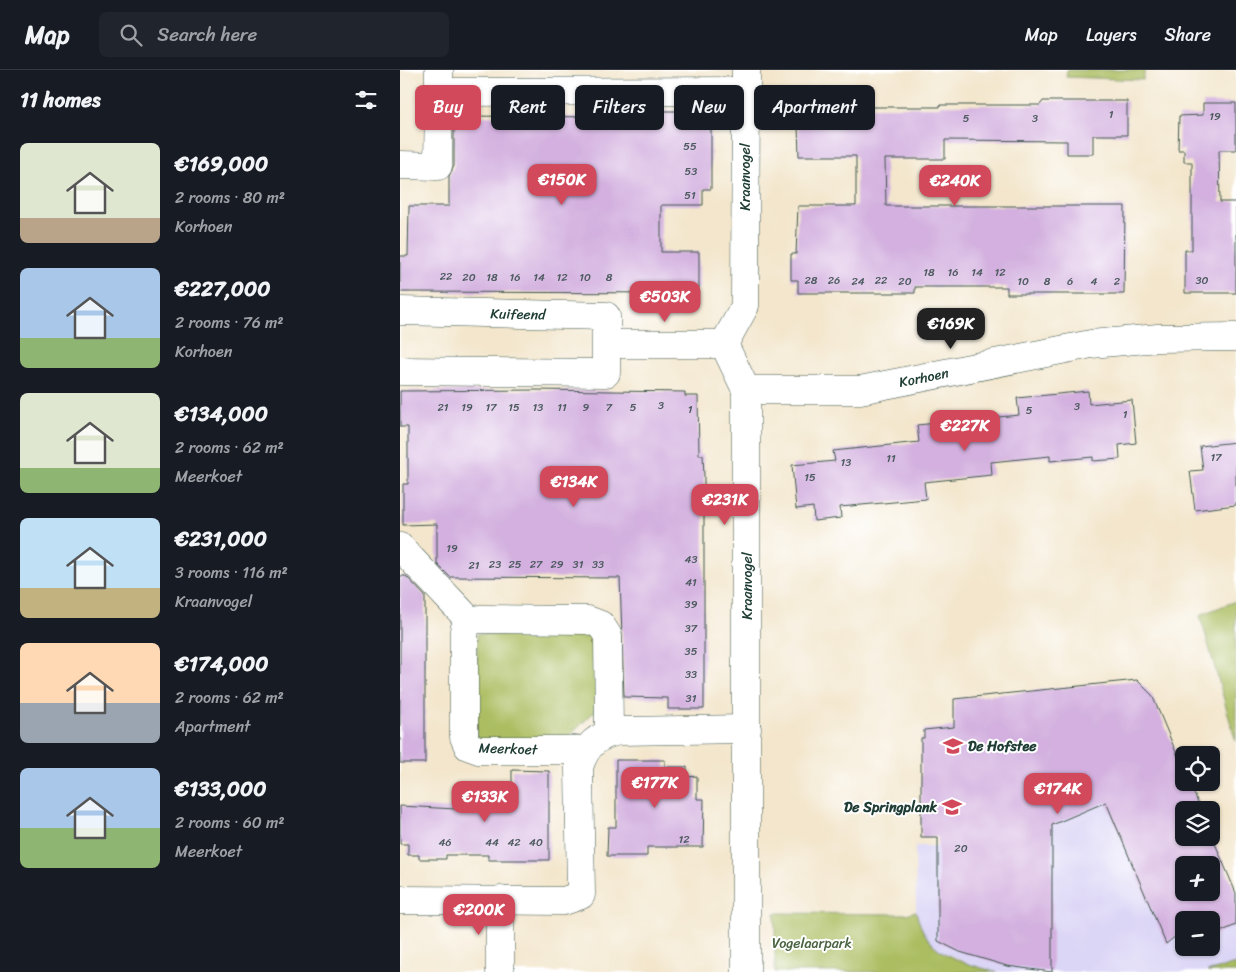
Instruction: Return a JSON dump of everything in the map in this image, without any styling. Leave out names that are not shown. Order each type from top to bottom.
[{"type":"street","points":[[400,164],[438,166],[439,81],[746,81]]},
{"type":"street","name":"Kraanvogel","points":[[746,81],[745,306],[724,344],[746,390],[752,861],[746,972]]},
{"type":"street","name":"Kuifeend","points":[[400,311],[606,316],[606,373],[400,371]]},
{"type":"street","name":"Korhoen","points":[[746,390],[860,390],[1091,344],[1158,338],[1236,337]]},
{"type":"street","points":[[606,344],[724,344]]},
{"type":"street","points":[[400,548],[470,621],[480,619],[588,620],[602,625],[608,636],[609,733]]},
{"type":"street","name":"Meerkoet","points":[[470,621],[464,630],[464,736],[468,746],[479,750],[586,750]]},
{"type":"street","points":[[400,900],[564,901],[581,895],[579,768],[586,750],[600,737],[609,733],[751,723]]},
{"type":"street","points":[[500,900],[500,972]]},
{"type":"shaded area","points":[[1127,681],[1143,685],[1151,694],[1175,749],[1175,791],[1184,791],[1184,801],[1175,801],[1175,846],[1216,846],[1236,893],[1236,925],[1233,927],[1236,936],[1236,964],[1207,972],[997,972],[972,965],[936,949],[921,929],[916,911],[915,846],[938,846],[950,837],[921,837],[921,738],[924,738],[923,730],[954,727],[954,699]]},
{"type":"green space","points":[[1067,70],[1145,70],[1143,80],[1066,77]]},
{"type":"green space","points":[[1236,601],[1236,742],[1200,615]]},
{"type":"green space","points":[[477,634],[595,634],[597,709],[558,747],[477,742]]},
{"type":"green space","name":"Vogelaarpark","points":[[916,911],[927,937],[936,947],[957,960],[997,972],[775,972],[775,913],[906,914]]},
{"type":"green space","points":[[1236,964],[1236,972],[1207,972]]},
{"type":"building","points":[[1043,101],[1127,101],[1127,135],[1093,135],[1093,154],[1067,154],[1067,141],[945,140],[945,159],[885,159],[886,206],[1125,206],[1124,294],[1007,294],[1007,287],[915,287],[915,293],[798,293],[798,280],[791,280],[791,254],[796,254],[798,206],[856,206],[856,156],[799,156],[798,130],[875,130],[875,107],[1040,105]]},
{"type":"building","points":[[1203,103],[1236,103],[1236,150],[1219,150],[1220,202],[1236,202],[1236,293],[1185,293],[1185,250],[1192,250],[1192,162],[1184,162],[1184,150],[1178,150],[1179,116],[1203,115]]},
{"type":"building","points":[[664,111],[674,111],[674,130],[711,130],[711,189],[703,189],[703,205],[661,205],[661,252],[699,252],[699,288],[685,288],[685,293],[400,292],[400,256],[408,256],[409,206],[449,206],[449,176],[454,166],[454,130],[481,130],[481,116],[491,116],[491,130],[565,130],[565,117],[575,117],[575,130],[664,130]]},
{"type":"building","points":[[400,391],[685,392],[685,396],[698,396],[699,455],[703,455],[704,476],[704,709],[668,709],[668,698],[624,697],[620,578],[450,577],[437,564],[437,524],[403,525],[403,484],[408,484],[408,427],[400,427]]},
{"type":"building","points":[[1088,391],[1089,404],[1132,400],[1136,443],[1119,445],[1120,459],[1093,461],[1093,457],[1050,461],[1050,456],[991,462],[992,475],[924,482],[926,499],[840,507],[841,518],[814,521],[813,507],[796,509],[792,465],[835,461],[833,451],[919,442],[917,425],[1019,415],[1017,398]]},
{"type":"building","points":[[1236,442],[1236,505],[1195,510],[1190,471],[1203,470],[1200,446]]},
{"type":"building","points":[[400,576],[406,576],[425,596],[425,763],[400,763]]},
{"type":"building","points":[[1137,680],[1152,695],[1175,750],[1175,791],[1193,791],[1197,801],[1175,801],[1175,846],[1216,846],[1236,893],[1236,925],[1220,932],[1220,911],[1175,911],[1175,937],[1166,944],[1106,802],[1052,825],[1052,972],[1007,966],[960,952],[938,941],[938,837],[921,837],[921,738],[924,738],[924,730],[954,727],[954,699]]},
{"type":"building","points":[[616,760],[665,760],[665,767],[687,767],[687,777],[697,776],[697,799],[704,799],[703,847],[647,847],[647,856],[607,856],[608,827],[616,827]]},
{"type":"building","points":[[512,770],[549,771],[549,860],[488,860],[488,855],[446,855],[446,859],[419,859],[419,855],[408,855],[408,844],[400,844],[400,806],[456,809],[456,790],[512,792]]},
{"type":"place","name":"De Hofstee","points":[[953,746]]},
{"type":"place","name":"De Springplank","points":[[952,807]]}]
